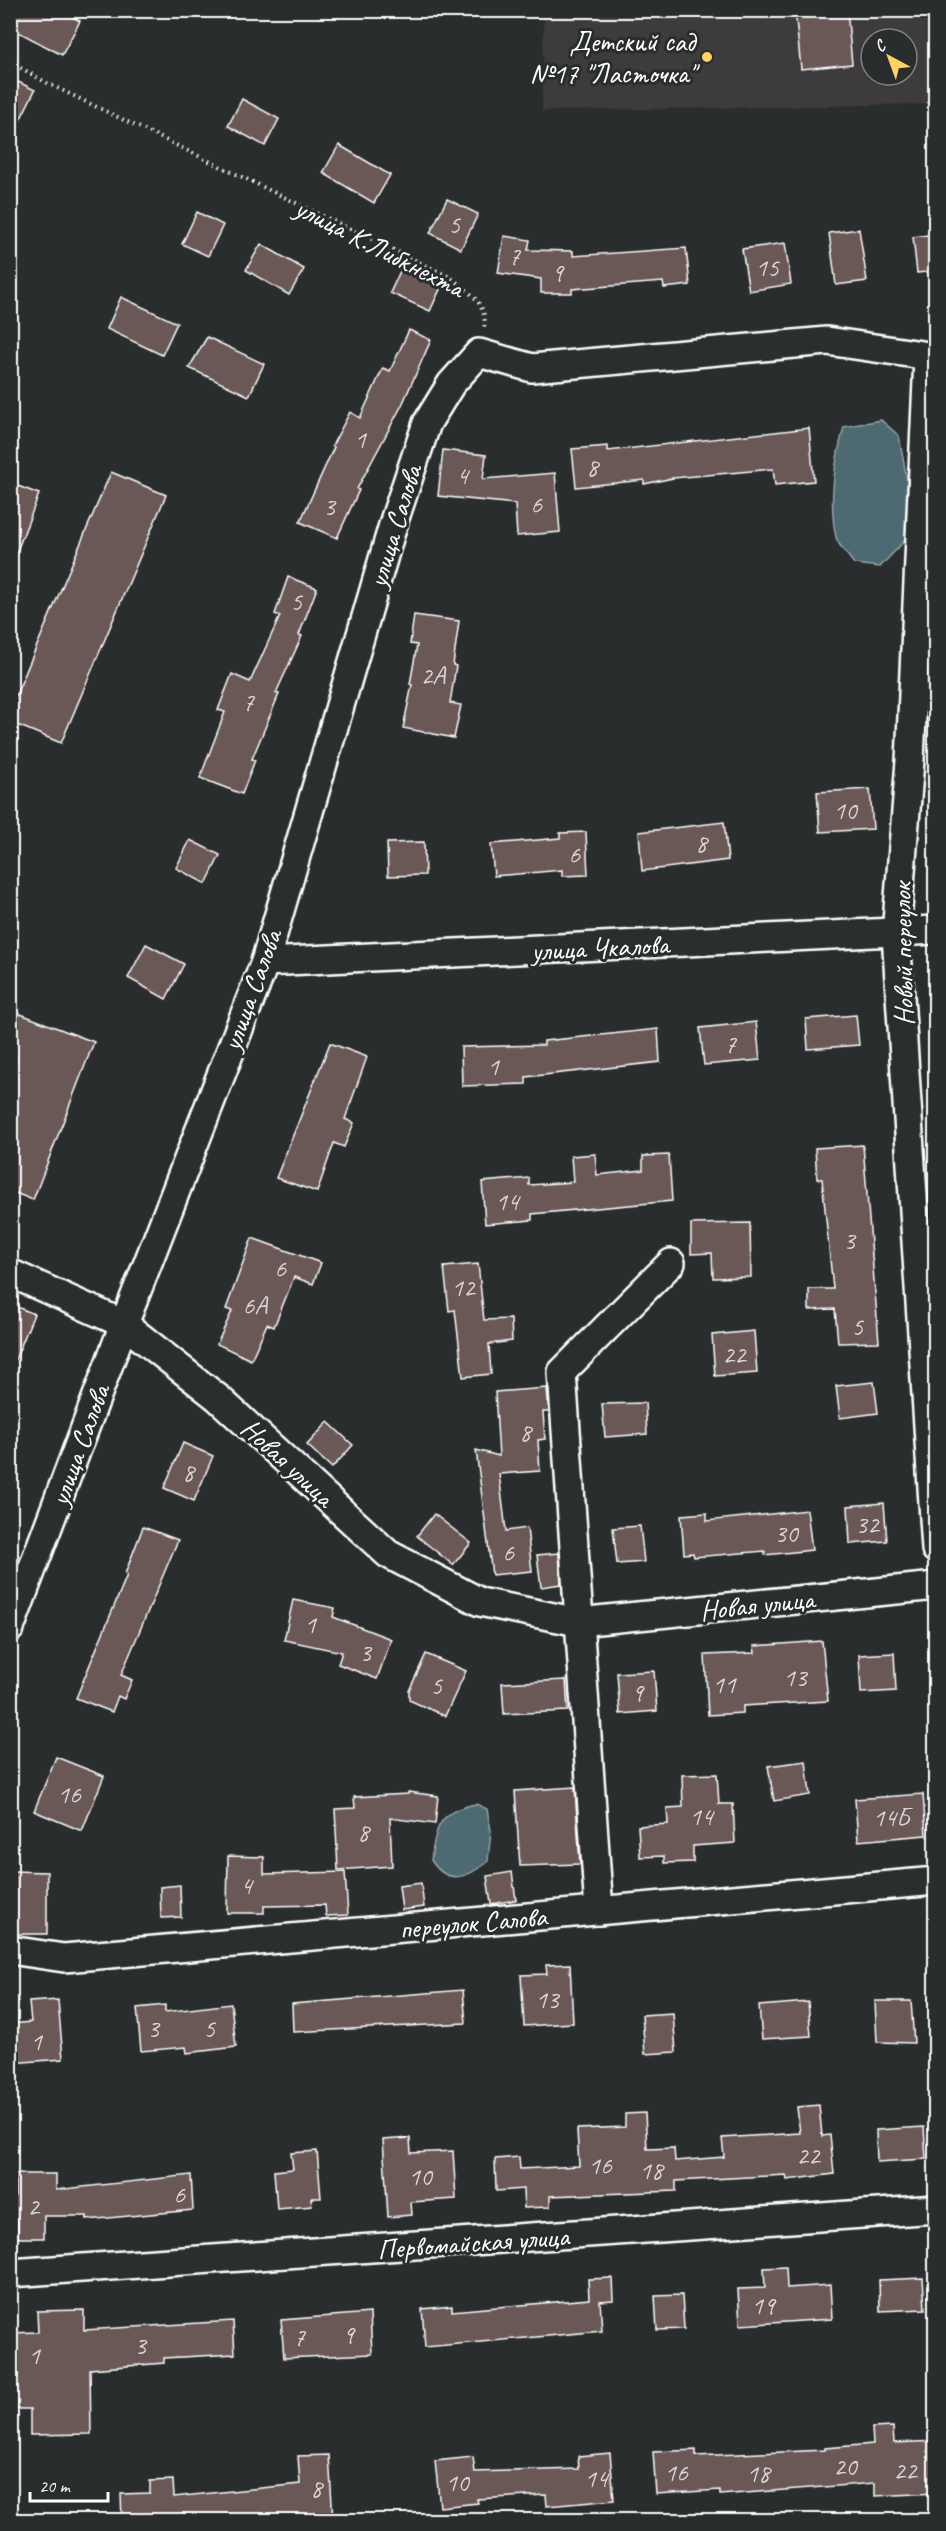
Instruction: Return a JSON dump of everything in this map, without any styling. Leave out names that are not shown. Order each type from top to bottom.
[{"type":"street","points":[[479,353],[532,368],[827,341],[932,357]]},
{"type":"street","name":"улица Салова","points":[[10,1628],[124,1324],[265,962],[395,518],[427,423],[451,384],[479,353]]},
{"type":"street","name":"Новый переулок","points":[[932,357],[910,761],[896,934],[936,1549]]},
{"type":"street","name":"улица Чкалова","points":[[265,962],[896,934],[936,930]]},
{"type":"street","points":[[599,1911],[562,1372],[671,1263]]},
{"type":"street","name":"Новая улица","points":[[10,1273],[124,1324],[219,1398],[388,1554],[480,1602],[578,1622],[936,1586]]},
{"type":"street","name":"переулок Салова","points":[[10,1950],[64,1958],[936,1881]]},
{"type":"street","name":"Первомайская улица","points":[[10,2273],[936,2209]]},
{"type":"path","name":"улица К.Либкнехта","points":[[10,62],[49,84],[450,277],[476,298],[486,319],[479,353]]},
{"type":"shaded area","name":"Детский сад №17 \"Ласточка\"","points":[[544,11],[935,11],[935,104],[542,111]]},
{"type":"water","points":[[881,420],[899,436],[907,480],[908,537],[880,567],[854,564],[841,547],[836,537],[833,496],[835,468],[844,427]]},
{"type":"water","points":[[476,1804],[487,1809],[491,1830],[488,1861],[465,1875],[458,1877],[444,1874],[431,1860],[438,1829],[447,1816],[454,1811]]},
{"type":"building","points":[[21,10],[60,10],[80,21],[62,55],[11,28]]},
{"type":"building","points":[[795,10],[847,10],[852,64],[801,69]]},
{"type":"building","points":[[10,78],[35,90],[10,140]]},
{"type":"building","points":[[242,99],[279,119],[265,146],[228,126]]},
{"type":"building","points":[[339,145],[390,175],[374,203],[323,173]]},
{"type":"building","points":[[447,199],[478,214],[461,249],[430,233]]},
{"type":"building","points":[[197,212],[223,225],[208,256],[182,244]]},
{"type":"building","points":[[859,229],[867,281],[836,285],[829,233]]},
{"type":"building","points":[[936,234],[936,271],[917,273],[913,237]]},
{"type":"building","points":[[504,236],[530,240],[528,250],[573,251],[573,256],[686,248],[690,285],[664,288],[663,282],[572,289],[572,293],[541,293],[541,279],[498,273]]},
{"type":"building","points":[[785,243],[791,284],[749,291],[742,249]]},
{"type":"building","points":[[261,244],[304,269],[289,295],[246,270]]},
{"type":"building","points":[[402,267],[442,285],[430,311],[390,293]]},
{"type":"building","points":[[121,297],[177,323],[162,355],[107,329]]},
{"type":"building","points":[[409,330],[431,340],[402,405],[357,489],[359,490],[337,538],[300,522],[334,447],[332,446],[350,412],[360,418],[383,368],[390,371]]},
{"type":"building","points":[[207,337],[264,364],[249,396],[189,368]]},
{"type":"building","points":[[809,428],[814,481],[775,485],[773,469],[673,478],[644,484],[644,480],[576,487],[572,449],[608,446],[608,451]]},
{"type":"building","points":[[443,450],[486,455],[483,479],[555,473],[560,532],[517,536],[515,504],[438,496]]},
{"type":"building","points":[[111,472],[166,495],[61,743],[10,722],[10,709]]},
{"type":"building","points":[[10,483],[39,494],[12,564],[10,564]]},
{"type":"building","points":[[288,577],[317,588],[299,635],[302,636],[276,693],[279,694],[252,759],[255,760],[242,794],[200,778],[225,712],[218,710],[232,674],[250,682],[280,616],[275,614]]},
{"type":"building","points":[[414,615],[459,621],[453,665],[456,666],[450,703],[461,705],[454,738],[403,728],[417,645],[410,644]]},
{"type":"building","points":[[870,789],[873,829],[820,832],[817,792]]},
{"type":"building","points":[[724,822],[728,860],[642,871],[639,832]]},
{"type":"building","points":[[586,832],[588,875],[562,876],[562,870],[494,876],[491,844],[560,838],[560,833]]},
{"type":"building","points":[[190,840],[220,855],[206,884],[176,868]]},
{"type":"building","points":[[424,842],[425,875],[388,876],[387,843]]},
{"type":"building","points":[[146,944],[184,964],[166,999],[128,978]]},
{"type":"building","points":[[10,1010],[94,1042],[33,1200],[10,1191],[10,1073],[17,1057],[10,1054]]},
{"type":"building","points":[[856,1015],[859,1045],[808,1049],[806,1019]]},
{"type":"building","points":[[756,1022],[760,1060],[704,1065],[700,1028]]},
{"type":"building","points":[[658,1029],[660,1062],[526,1077],[526,1084],[462,1086],[461,1047],[544,1045],[544,1041]]},
{"type":"building","points":[[330,1043],[367,1057],[345,1119],[354,1123],[344,1147],[334,1143],[317,1192],[276,1178]]},
{"type":"building","points":[[863,1145],[879,1342],[838,1343],[835,1309],[809,1310],[809,1289],[833,1289],[822,1179],[817,1179],[815,1148]]},
{"type":"building","points":[[595,1154],[597,1175],[643,1170],[643,1156],[669,1155],[672,1201],[532,1214],[532,1220],[485,1224],[482,1182],[529,1178],[529,1185],[573,1182],[571,1156]]},
{"type":"building","points":[[750,1223],[751,1277],[713,1278],[712,1253],[691,1254],[691,1224]]},
{"type":"building","points":[[252,1238],[321,1263],[313,1284],[294,1277],[274,1327],[267,1324],[251,1360],[217,1344],[232,1311],[226,1309]]},
{"type":"building","points":[[478,1264],[484,1320],[511,1319],[512,1341],[489,1344],[491,1374],[463,1377],[455,1310],[449,1311],[444,1267]]},
{"type":"building","points":[[10,1304],[34,1314],[11,1370],[10,1370]]},
{"type":"building","points":[[754,1331],[757,1373],[715,1376],[712,1335]]},
{"type":"building","points":[[874,1382],[878,1413],[840,1418],[836,1386]]},
{"type":"building","points":[[547,1388],[549,1412],[543,1412],[545,1439],[538,1440],[540,1471],[499,1474],[506,1531],[527,1528],[532,1571],[492,1575],[476,1450],[499,1456],[495,1392]]},
{"type":"building","points":[[645,1403],[647,1434],[605,1437],[602,1404]]},
{"type":"building","points":[[328,1422],[353,1445],[332,1468],[307,1445]]},
{"type":"building","points":[[183,1443],[213,1456],[194,1501],[164,1488]]},
{"type":"building","points":[[884,1503],[887,1541],[850,1544],[848,1506]]},
{"type":"building","points":[[807,1510],[812,1550],[765,1555],[765,1551],[694,1557],[693,1553],[684,1554],[681,1515],[707,1513],[707,1521]]},
{"type":"building","points":[[434,1514],[471,1543],[453,1565],[417,1536]]},
{"type":"building","points":[[640,1526],[644,1562],[617,1564],[613,1528]]},
{"type":"building","points":[[143,1527],[178,1540],[121,1675],[132,1680],[124,1699],[118,1696],[112,1712],[76,1698],[127,1575],[125,1574]]},
{"type":"building","points":[[559,1553],[561,1584],[541,1587],[537,1555]]},
{"type":"building","points":[[293,1600],[335,1608],[333,1617],[391,1639],[377,1679],[338,1664],[342,1652],[284,1640]]},
{"type":"building","points":[[822,1641],[828,1701],[743,1706],[743,1713],[708,1715],[705,1655],[755,1653],[754,1646]]},
{"type":"building","points":[[894,1653],[896,1691],[861,1693],[859,1655]]},
{"type":"building","points":[[426,1654],[466,1671],[445,1716],[409,1700],[409,1691]]},
{"type":"building","points":[[654,1671],[657,1711],[620,1714],[617,1673]]},
{"type":"building","points":[[566,1680],[568,1711],[504,1714],[502,1683]]},
{"type":"building","points":[[56,1757],[104,1776],[82,1831],[34,1811]]},
{"type":"building","points":[[806,1761],[810,1795],[774,1801],[768,1766]]},
{"type":"building","points":[[717,1774],[719,1804],[733,1804],[735,1843],[693,1846],[693,1862],[664,1863],[664,1856],[640,1857],[638,1826],[668,1824],[667,1808],[683,1807],[682,1775]]},
{"type":"building","points":[[575,1787],[580,1864],[520,1866],[515,1791]]},
{"type":"building","points":[[408,1792],[438,1796],[435,1824],[390,1818],[392,1866],[338,1870],[335,1809],[355,1808],[354,1797],[408,1794]]},
{"type":"building","points":[[923,1794],[926,1835],[858,1841],[855,1799]]},
{"type":"building","points":[[228,1856],[264,1857],[264,1874],[345,1872],[348,1915],[326,1916],[325,1905],[264,1906],[264,1913],[227,1913]]},
{"type":"building","points":[[10,1871],[47,1872],[47,1934],[10,1934]]},
{"type":"building","points":[[512,1872],[516,1900],[491,1904],[487,1876]]},
{"type":"building","points":[[421,1883],[424,1907],[402,1910],[399,1886]]},
{"type":"building","points":[[180,1885],[181,1917],[161,1918],[160,1887]]},
{"type":"building","points":[[570,1964],[573,2023],[524,2026],[521,1975],[547,1974],[546,1965]]},
{"type":"building","points":[[463,1990],[466,2023],[293,2032],[292,2004]]},
{"type":"building","points":[[58,2000],[63,2059],[10,2063],[10,2024],[31,2022],[29,2002]]},
{"type":"building","points":[[875,2001],[911,2001],[914,2043],[877,2042]]},
{"type":"building","points":[[808,2002],[811,2036],[762,2039],[759,2006]]},
{"type":"building","points":[[231,2004],[236,2047],[187,2053],[186,2047],[141,2051],[137,2008],[165,2005],[165,2012]]},
{"type":"building","points":[[673,2013],[676,2052],[645,2054],[642,2015]]},
{"type":"building","points":[[819,2105],[822,2136],[830,2135],[834,2174],[787,2180],[786,2175],[676,2181],[676,2191],[550,2196],[550,2207],[524,2208],[523,2189],[496,2191],[495,2159],[519,2157],[520,2169],[579,2166],[577,2129],[625,2127],[625,2114],[645,2113],[647,2149],[674,2148],[675,2161],[724,2157],[722,2138],[800,2133],[797,2107]]},
{"type":"building","points":[[924,2127],[926,2159],[877,2162],[876,2130]]},
{"type":"building","points":[[410,2138],[411,2153],[453,2151],[456,2199],[411,2202],[412,2215],[388,2217],[383,2140]]},
{"type":"building","points":[[317,2151],[321,2198],[311,2198],[312,2206],[277,2209],[274,2171],[293,2169],[291,2153]]},
{"type":"building","points":[[15,2174],[56,2174],[56,2190],[191,2175],[193,2210],[87,2220],[87,2216],[44,2216],[44,2238],[18,2238],[18,2221],[10,2221],[10,2196],[15,2196]]},
{"type":"building","points":[[786,2267],[787,2288],[830,2285],[832,2319],[740,2325],[738,2289],[765,2288],[764,2268]]},
{"type":"building","points":[[612,2278],[613,2300],[600,2301],[602,2331],[425,2347],[422,2309],[452,2306],[452,2311],[589,2299],[588,2279]]},
{"type":"building","points":[[923,2278],[925,2309],[880,2311],[879,2280]]},
{"type":"building","points":[[682,2295],[684,2329],[657,2330],[655,2296]]},
{"type":"building","points":[[84,2310],[84,2330],[233,2321],[235,2354],[164,2358],[164,2363],[90,2369],[91,2434],[30,2435],[30,2409],[10,2409],[10,2333],[38,2332],[37,2311]]},
{"type":"building","points":[[370,2313],[372,2354],[284,2358],[281,2320]]},
{"type":"building","points":[[893,2427],[894,2443],[935,2441],[936,2493],[875,2496],[875,2483],[720,2495],[720,2490],[656,2494],[653,2452],[696,2450],[696,2456],[825,2450],[825,2448],[873,2444],[872,2428]]},
{"type":"building","points":[[610,2453],[614,2500],[547,2506],[546,2495],[477,2499],[478,2503],[440,2507],[435,2461],[473,2457],[475,2472],[579,2469],[578,2456]]},
{"type":"building","points":[[329,2455],[333,2520],[122,2520],[121,2494],[150,2493],[150,2481],[173,2480],[174,2497],[300,2484],[298,2456]]},
{"type":"place","name":"Детский сад №17 \"Ласточка\"","points":[[707,57]]}]
